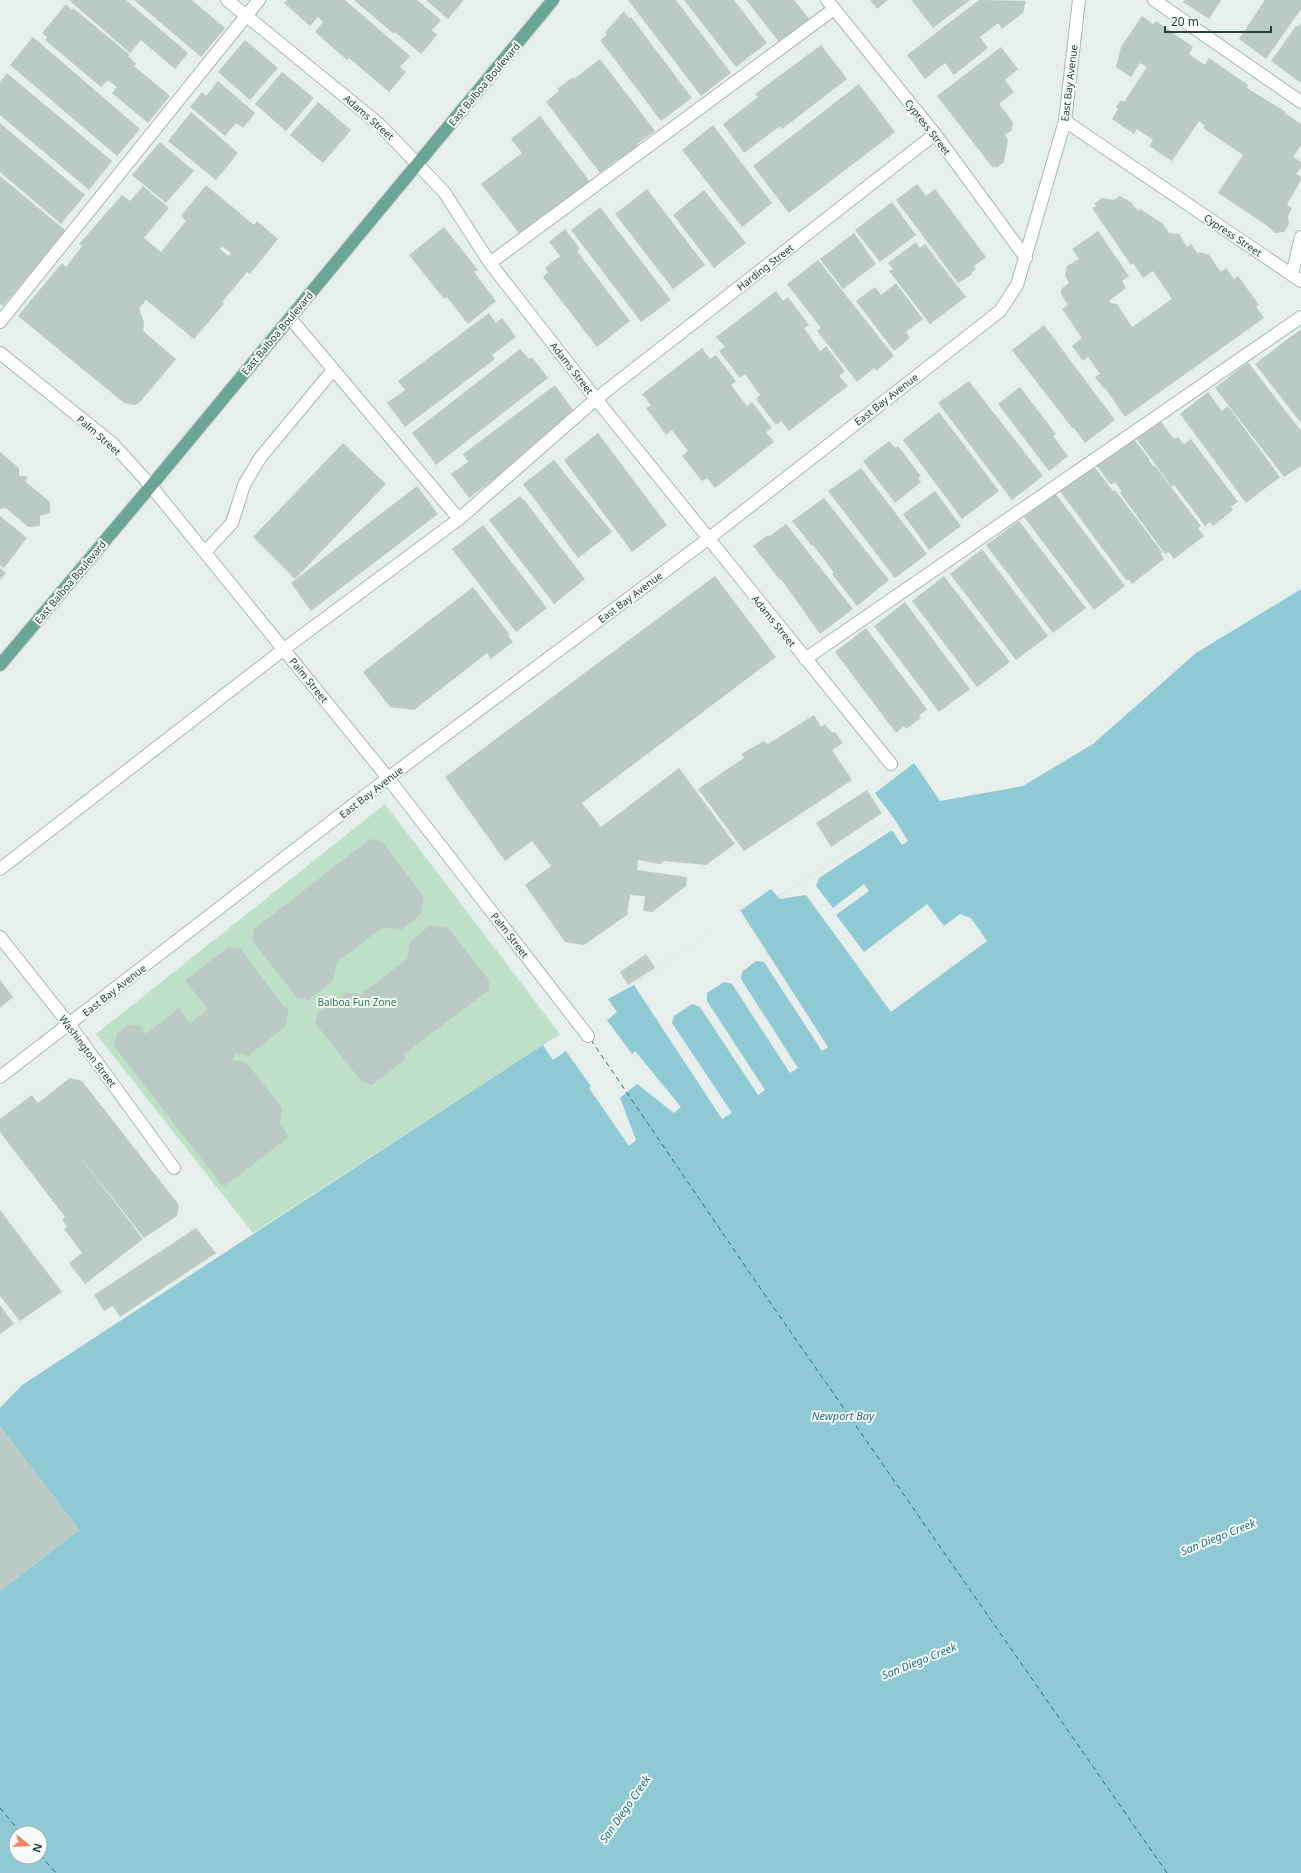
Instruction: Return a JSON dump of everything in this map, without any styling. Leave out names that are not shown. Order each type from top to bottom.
[{"type":"main road","name":"East Balboa Boulevard","points":[[0,665],[151,486],[553,0]]},
{"type":"street","name":"Adams Street","points":[[227,0],[380,125],[444,192],[490,263],[596,400],[891,764]]},
{"type":"street","points":[[0,322],[259,0]]},
{"type":"street","name":"East Bay Avenue","points":[[0,1077],[388,778],[708,539],[1000,311],[1017,285],[1065,121],[1079,0]]},
{"type":"street","points":[[1154,0],[1301,102]]},
{"type":"street","points":[[490,263],[830,4]]},
{"type":"street","name":"Cypress Street","points":[[830,4],[935,134],[1026,258]]},
{"type":"street","name":"Cypress Street","points":[[1065,121],[1296,278]]},
{"type":"street","name":"Harding Street","points":[[0,869],[284,649],[459,519],[596,400],[935,134]]},
{"type":"street","points":[[1296,278],[1301,237]]},
{"type":"street","points":[[805,659],[1301,317]]},
{"type":"street","points":[[290,318],[459,519]]},
{"type":"street","name":"Palm Street","points":[[0,353],[113,444],[151,486],[388,778],[588,1036]]},
{"type":"street","points":[[205,552],[232,523],[236,515],[244,484],[260,458],[333,370]]},
{"type":"street","name":"Washington Street","points":[[0,937],[69,1024],[174,1168]]},
{"type":"green space","name":"Balboa Fun Zone","points":[[385,804],[560,1034],[253,1233],[96,1034]]},
{"type":"water","name":"Newport Bay","points":[[1301,589],[1301,1873],[0,1873],[0,1591],[79,1530],[0,1426],[0,1408],[22,1385],[543,1045],[553,1060],[588,1036],[617,1012],[608,999],[634,985],[771,889],[778,897],[895,820],[875,793],[914,763],[940,801],[1023,786],[1093,744],[1196,653]]},
{"type":"pier","points":[[895,820],[908,841],[902,845],[892,830],[819,878],[816,886],[833,908],[864,884],[869,891],[836,915],[864,952],[927,904],[944,926],[960,914],[971,918],[987,941],[891,1012],[806,895],[780,899],[778,897]]},
{"type":"pier","points":[[740,910],[828,1047],[822,1051],[764,962],[756,961],[742,972],[741,979],[798,1068],[790,1073],[732,984],[724,982],[707,993],[707,1001],[765,1090],[758,1095],[700,1007],[692,1004],[674,1016],[672,1023],[732,1113],[722,1119],[634,985]]},
{"type":"pier","points":[[606,1019],[632,1054],[635,1051],[681,1107],[674,1113],[637,1084],[620,1098],[636,1140],[629,1146],[589,1088],[591,1086],[565,1050],[588,1036]]},
{"type":"building","points":[[69,0],[126,0],[188,53],[175,69],[141,40],[130,53]]},
{"type":"building","points":[[134,0],[192,0],[225,28],[201,57]]},
{"type":"building","points":[[287,0],[345,0],[410,56],[400,67],[406,72],[389,92],[349,58],[347,60],[315,32],[323,22],[318,17],[310,26],[284,3]]},
{"type":"building","points":[[354,0],[417,0],[441,20],[432,30],[437,35],[421,54],[395,32],[394,34]]},
{"type":"building","points":[[426,0],[464,0],[448,19]]},
{"type":"building","points":[[628,0],[676,0],[731,73],[701,96]]},
{"type":"building","points":[[684,0],[734,0],[767,43],[736,67]]},
{"type":"building","points":[[746,0],[794,0],[810,20],[780,43]]},
{"type":"building","points":[[870,0],[888,0],[877,9]]},
{"type":"building","points":[[911,0],[970,0],[933,28]]},
{"type":"building","points":[[979,0],[1026,1],[1023,13],[1002,29],[998,23],[980,37],[988,48],[954,75],[945,63],[925,79],[907,55]]},
{"type":"building","points":[[1185,0],[1221,0],[1209,19],[1183,2]]},
{"type":"building","points":[[1265,0],[1301,0],[1301,9],[1266,59],[1239,39]]},
{"type":"building","points":[[66,4],[72,10],[73,8],[130,55],[128,56],[136,64],[134,66],[170,96],[148,123],[112,93],[117,87],[108,80],[101,87],[45,40],[47,37],[42,33]]},
{"type":"building","points":[[624,11],[629,18],[631,17],[692,98],[661,121],[600,40],[607,35],[605,32]]},
{"type":"building","points":[[1142,16],[1153,24],[1156,21],[1193,47],[1189,54],[1205,65],[1209,58],[1248,85],[1247,88],[1286,112],[1285,113],[1301,124],[1301,145],[1293,157],[1301,162],[1301,167],[1296,174],[1301,177],[1301,180],[1287,205],[1292,208],[1288,216],[1289,224],[1284,232],[1275,233],[1266,225],[1218,193],[1243,155],[1203,128],[1205,126],[1199,121],[1172,161],[1149,146],[1153,140],[1137,129],[1134,134],[1112,119],[1118,109],[1116,107],[1121,100],[1124,102],[1147,67],[1140,63],[1131,77],[1116,67],[1121,47]]},
{"type":"building","points":[[1301,23],[1301,83],[1271,61],[1296,26],[1298,27]]},
{"type":"building","points":[[33,37],[140,129],[117,156],[10,65]]},
{"type":"building","points":[[245,40],[278,68],[250,100],[218,72]]},
{"type":"building","points":[[821,45],[847,79],[782,129],[780,126],[744,153],[723,124],[758,97],[755,94]]},
{"type":"building","points":[[1001,47],[1018,69],[1005,80],[1014,92],[999,104],[1013,122],[1012,130],[1005,135],[1008,140],[1004,162],[996,168],[995,166],[993,168],[937,96]]},
{"type":"building","points":[[600,59],[655,131],[637,144],[639,147],[620,161],[618,159],[600,173],[546,102],[559,91],[557,89],[573,77],[574,79]]},
{"type":"building","points":[[282,72],[314,98],[286,131],[255,104]]},
{"type":"building","points":[[7,73],[112,161],[89,190],[0,115],[0,82]]},
{"type":"building","points":[[218,81],[255,113],[243,128],[236,123],[225,136],[190,107],[202,92],[206,96]]},
{"type":"building","points":[[859,84],[895,132],[789,213],[753,166]]},
{"type":"building","points":[[318,102],[351,130],[323,163],[290,135]]},
{"type":"building","points":[[191,112],[238,153],[216,180],[168,141]]},
{"type":"building","points":[[540,116],[591,183],[522,237],[481,184],[522,153],[511,139]]},
{"type":"building","points":[[0,123],[85,195],[61,224],[0,172]]},
{"type":"building","points":[[713,125],[772,203],[742,227],[682,150]]},
{"type":"building","points":[[160,142],[194,171],[166,203],[132,175]]},
{"type":"building","points":[[0,176],[66,231],[3,306],[0,304]]},
{"type":"building","points":[[917,184],[926,196],[935,189],[986,257],[974,266],[976,269],[971,275],[958,283],[896,200]]},
{"type":"building","points":[[206,185],[254,225],[257,221],[278,239],[250,274],[247,272],[222,302],[224,304],[194,339],[146,300],[139,309],[144,322],[143,331],[176,359],[140,402],[135,405],[124,403],[18,316],[62,263],[66,267],[82,246],[79,244],[122,195],[130,201],[143,186],[169,208],[144,238],[161,252],[186,221],[181,216]],"holes":[[[222,246],[231,253],[228,256],[220,249]]]},
{"type":"building","points":[[647,189],[705,265],[673,289],[615,214]]},
{"type":"building","points":[[704,190],[746,243],[714,268],[673,215]]},
{"type":"building","points":[[1120,196],[1131,202],[1138,211],[1140,209],[1162,223],[1169,233],[1179,234],[1187,247],[1191,244],[1198,254],[1199,252],[1209,255],[1221,272],[1226,268],[1234,279],[1238,276],[1259,305],[1256,307],[1264,318],[1125,417],[1105,388],[1104,389],[1095,377],[1100,374],[1088,357],[1083,361],[1072,346],[1082,338],[1062,309],[1068,305],[1061,294],[1061,289],[1069,283],[1065,276],[1067,266],[1079,259],[1072,249],[1098,231],[1129,276],[1122,281],[1126,288],[1109,301],[1117,304],[1132,327],[1172,299],[1153,271],[1143,278],[1133,263],[1131,265],[1092,208],[1096,206],[1094,204],[1102,198],[1114,200]]},
{"type":"building","points":[[892,202],[916,235],[880,262],[855,230]]},
{"type":"building","points":[[600,207],[671,300],[641,322],[571,230]]},
{"type":"building","points":[[444,227],[478,270],[474,272],[496,301],[468,324],[447,297],[444,299],[409,255]]},
{"type":"building","points":[[565,229],[580,249],[577,251],[630,321],[597,347],[543,277],[548,272],[545,268],[560,256],[549,242]]},
{"type":"building","points":[[854,233],[876,264],[843,289],[820,259]]},
{"type":"building","points":[[916,242],[920,248],[925,244],[966,297],[930,324],[889,271],[893,269],[888,263]]},
{"type":"building","points":[[818,260],[894,356],[876,371],[874,368],[857,382],[817,331],[821,328],[787,284]]},
{"type":"building","points":[[896,283],[923,319],[906,332],[910,338],[894,351],[856,301],[875,287],[881,295]]},
{"type":"building","points":[[776,291],[783,301],[788,297],[809,325],[804,328],[820,351],[826,346],[845,371],[839,376],[848,386],[789,431],[781,421],[776,425],[756,399],[760,395],[745,374],[740,378],[719,351],[725,347],[716,337]]},
{"type":"building","points":[[489,313],[496,323],[502,318],[516,337],[492,355],[495,359],[405,427],[387,403],[405,390],[398,381]]},
{"type":"building","points":[[1044,325],[1115,420],[1085,443],[1012,350]]},
{"type":"building","points":[[1301,329],[1301,423],[1255,364]]},
{"type":"building","points":[[702,348],[710,359],[716,355],[736,381],[731,385],[747,406],[752,402],[772,428],[766,432],[774,442],[715,488],[707,478],[702,481],[682,456],[688,451],[672,430],[666,435],[646,408],[651,405],[642,394]]},
{"type":"building","points":[[520,349],[529,359],[532,357],[548,378],[436,465],[412,433]]},
{"type":"building","points":[[1248,362],[1301,431],[1301,466],[1284,477],[1215,388]]},
{"type":"building","points":[[969,381],[1043,476],[1012,500],[938,403]]},
{"type":"building","points":[[555,385],[575,413],[560,430],[469,498],[451,474],[468,462],[463,454]]},
{"type":"building","points":[[1020,387],[1056,434],[1053,436],[1068,456],[1049,471],[998,404]]},
{"type":"building","points":[[1208,392],[1222,411],[1228,406],[1280,477],[1246,503],[1180,414]]},
{"type":"building","points":[[939,412],[999,491],[962,519],[903,440]]},
{"type":"building","points":[[1159,419],[1174,439],[1178,437],[1184,444],[1191,439],[1238,502],[1231,507],[1233,510],[1213,526],[1210,522],[1205,526],[1174,485],[1172,487],[1135,437]]},
{"type":"building","points":[[598,433],[667,525],[632,552],[564,460]]},
{"type":"building","points":[[1133,438],[1150,460],[1149,461],[1154,467],[1155,466],[1201,526],[1198,528],[1204,536],[1174,559],[1169,552],[1165,554],[1120,493],[1122,492],[1115,482],[1111,485],[1095,463]]},
{"type":"building","points":[[889,441],[895,448],[898,446],[921,476],[918,478],[921,482],[895,503],[863,461]]},
{"type":"building","points":[[343,443],[386,484],[295,579],[253,537]]},
{"type":"building","points":[[0,452],[19,468],[19,476],[27,476],[26,482],[50,502],[50,513],[40,516],[40,526],[28,527],[6,508],[0,509]]},
{"type":"building","points":[[554,460],[612,532],[578,558],[523,484]]},
{"type":"building","points":[[1093,465],[1113,491],[1115,490],[1162,552],[1161,554],[1164,559],[1132,584],[1128,579],[1126,580],[1059,490]]},
{"type":"building","points":[[861,468],[927,554],[895,578],[828,491]]},
{"type":"building","points":[[417,486],[438,514],[311,611],[291,583]]},
{"type":"building","points":[[935,491],[961,526],[929,550],[903,514]]},
{"type":"building","points":[[1055,493],[1125,586],[1094,610],[1024,517]]},
{"type":"building","points":[[520,496],[585,579],[554,604],[489,520]]},
{"type":"building","points":[[824,498],[889,580],[857,606],[832,574],[834,573],[813,545],[812,546],[792,521]]},
{"type":"building","points":[[0,516],[27,538],[4,568],[0,565]]},
{"type":"building","points":[[1019,521],[1086,608],[1053,633],[986,545]]},
{"type":"building","points":[[786,524],[853,609],[820,634],[781,579],[780,580],[753,546]]},
{"type":"building","points":[[483,525],[547,608],[516,632],[452,549]]},
{"type":"building","points":[[982,549],[1048,636],[1016,660],[950,574]]},
{"type":"building","points":[[0,568],[6,573],[0,580]]},
{"type":"building","points":[[715,576],[776,657],[582,803],[601,827],[679,768],[735,844],[706,865],[664,861],[660,864],[638,860],[637,870],[687,877],[686,886],[652,912],[643,911],[645,896],[630,895],[627,915],[584,945],[565,942],[525,885],[551,866],[532,841],[505,861],[445,777]]},
{"type":"building","points":[[944,576],[1010,662],[977,687],[912,601]]},
{"type":"building","points":[[473,587],[510,635],[508,636],[513,642],[491,659],[487,653],[414,710],[390,707],[363,672]]},
{"type":"building","points":[[905,602],[970,689],[939,712],[874,626]]},
{"type":"building","points":[[866,628],[927,709],[919,716],[921,718],[906,729],[904,726],[896,733],[835,652]]},
{"type":"building","points":[[814,715],[821,727],[825,724],[832,733],[835,732],[843,743],[832,750],[852,780],[744,851],[698,789],[744,758],[741,754],[764,741],[768,744]]},
{"type":"building","points":[[867,790],[882,813],[831,847],[816,823]]},
{"type":"building","points":[[370,839],[382,841],[424,897],[421,914],[401,930],[383,927],[337,962],[333,981],[309,1000],[297,998],[252,940],[254,929]]},
{"type":"building","points":[[430,925],[448,928],[489,980],[489,990],[403,1055],[406,1059],[372,1085],[362,1082],[315,1023],[318,1012],[346,993],[361,994],[407,959],[410,942]]},
{"type":"building","points":[[229,947],[241,949],[283,1006],[289,1007],[286,1026],[248,1056],[234,1053],[233,1060],[246,1062],[282,1108],[280,1124],[289,1137],[223,1187],[114,1046],[117,1033],[129,1024],[140,1026],[146,1034],[179,1008],[190,1023],[208,1010],[185,980]]},
{"type":"building","points":[[646,954],[655,968],[628,985],[620,972]]},
{"type":"building","points":[[0,980],[13,997],[0,1008]]},
{"type":"building","points":[[70,1078],[82,1081],[179,1205],[177,1216],[144,1238],[69,1143],[143,1239],[85,1284],[69,1263],[82,1253],[64,1229],[67,1227],[62,1220],[65,1217],[0,1132],[0,1119],[32,1095],[38,1103]]},
{"type":"building","points":[[0,1210],[62,1292],[20,1321],[0,1296]]},
{"type":"building","points":[[196,1228],[216,1253],[120,1317],[113,1306],[104,1311],[94,1295]]},
{"type":"building","points":[[0,1305],[14,1324],[0,1334]]},
{"type":"building","points":[[0,1426],[79,1530],[0,1591]]},
{"type":"ferry route","points":[[591,1040],[758,1285],[1167,1873]]},
{"type":"ferry route","points":[[0,1808],[14,1825]]},
{"type":"ferry route","points":[[48,1864],[56,1873]]},
{"type":"water label","name":"San Diego Creek","points":[[1218,1537]]},
{"type":"water label","name":"San Diego Creek","points":[[919,1661]]},
{"type":"water label","name":"San Diego Creek","points":[[625,1809]]}]
